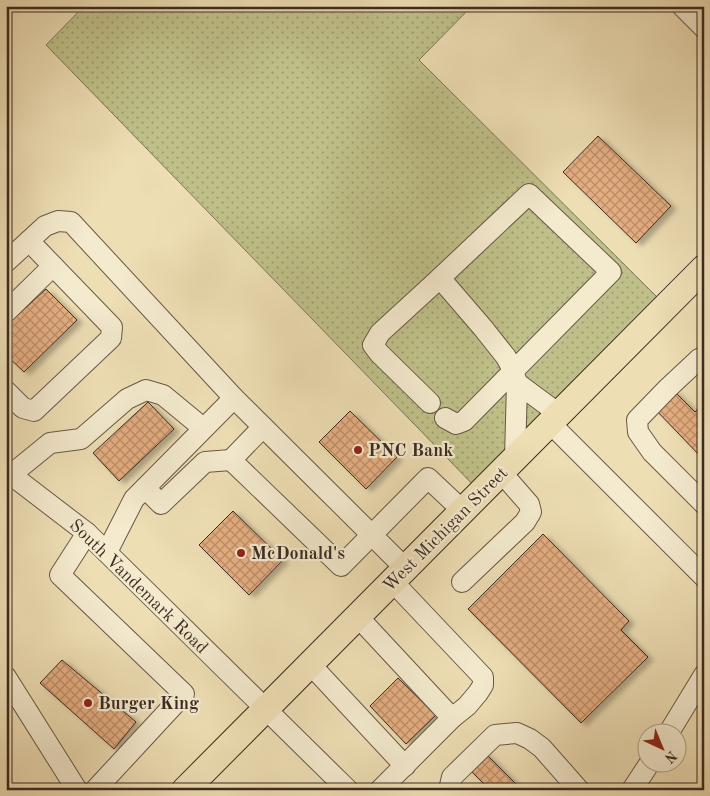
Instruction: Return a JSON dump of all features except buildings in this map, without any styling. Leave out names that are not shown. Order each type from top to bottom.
[{"type":"main road","name":"West Michigan Street","points":[[185,790],[704,268]]},
{"type":"street","points":[[682,6],[704,28]]},
{"type":"street","points":[[430,403],[378,353],[373,345],[380,332],[529,194],[611,272],[515,377],[464,421],[456,424],[444,418]]},
{"type":"street","points":[[6,262],[45,226],[58,221],[71,222],[234,398],[372,535],[399,575],[483,677],[483,685],[467,706],[452,718],[380,790]]},
{"type":"street","points":[[6,391],[23,408],[34,411],[110,338],[112,327],[29,241]]},
{"type":"street","points":[[6,312],[53,266]]},
{"type":"street","points":[[440,278],[506,357],[515,377],[701,569]]},
{"type":"street","points":[[704,357],[699,359],[668,388],[637,420],[638,432],[652,452],[704,504]]},
{"type":"street","points":[[462,582],[525,522],[531,512],[529,504],[508,465],[515,377]]},
{"type":"street","points":[[9,472],[50,443],[81,439],[127,400],[146,390],[163,395],[203,428]]},
{"type":"street","points":[[107,552],[134,499],[234,398]]},
{"type":"street","points":[[145,488],[161,504],[205,462],[231,460],[263,427]]},
{"type":"street","points":[[231,460],[341,566],[428,478],[463,511]]},
{"type":"street","name":"South Vandemark Road","points":[[9,472],[87,533],[348,790]]},
{"type":"street","points":[[87,533],[60,575],[184,694],[95,790]]},
{"type":"street","points":[[358,617],[452,718]]},
{"type":"street","points":[[310,664],[404,766]]},
{"type":"street","points":[[674,724],[704,675]]},
{"type":"street","points":[[6,677],[77,790]]},
{"type":"street","points":[[449,790],[452,777],[495,735],[517,733],[530,739],[542,748],[579,790]]},
{"type":"street","points":[[632,790],[643,774]]},
{"type":"green space","points":[[84,6],[472,6],[419,60],[666,306],[481,493],[46,45]]},
{"type":"place","name":"PNC Bank","points":[[358,450]]},
{"type":"place","name":"McDonald's","points":[[241,553]]},
{"type":"place","name":"Burger King","points":[[88,703]]}]
